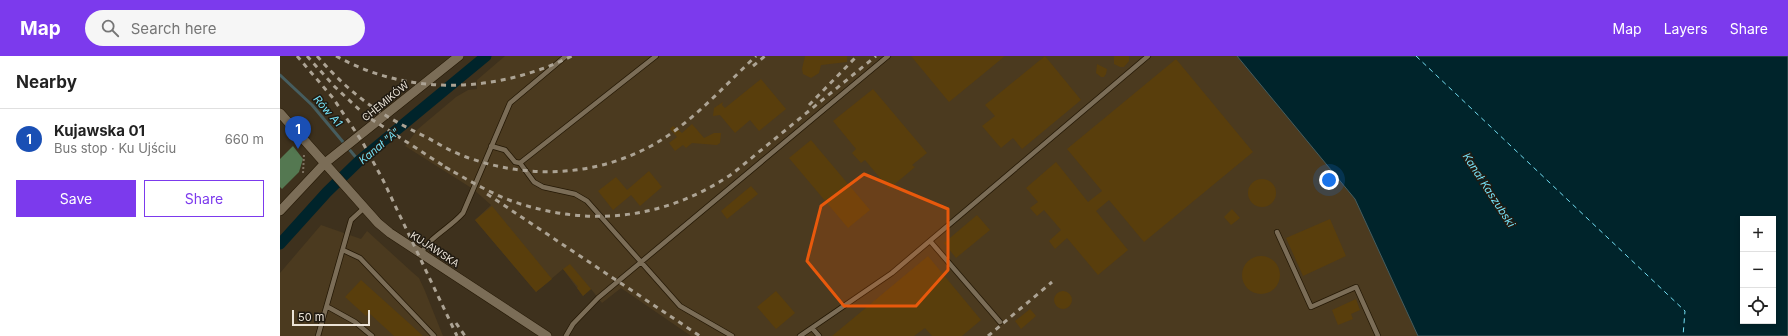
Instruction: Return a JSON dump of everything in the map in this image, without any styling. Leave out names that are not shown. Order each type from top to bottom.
[{"type":"street","name":"CHEMIKÓW","points":[[280,211],[325,163],[459,56]]},
{"type":"street","name":"KUJAWSKA","points":[[280,113],[378,223],[390,233],[546,336]]},
{"type":"lane","points":[[421,253],[430,240],[458,219],[463,213],[510,103],[566,56]]},
{"type":"lane","points":[[492,146],[505,150],[515,162],[520,162],[656,56]]},
{"type":"lane","points":[[566,336],[573,324],[598,298],[642,263],[888,56]]},
{"type":"lane","points":[[800,336],[892,273],[1148,56]]},
{"type":"lane","points":[[520,162],[534,182],[543,187],[575,194],[587,201],[680,306],[732,336]]},
{"type":"lane","points":[[325,336],[319,334],[328,307],[351,220],[364,208]]},
{"type":"lane","points":[[1277,232],[1311,307],[1356,287],[1378,336]]},
{"type":"lane","points":[[930,241],[1000,322]]},
{"type":"lane","points":[[343,250],[360,258],[434,336]]},
{"type":"lane","points":[[328,307],[355,322],[372,336]]},
{"type":"lane","points":[[812,328],[819,336]]},
{"type":"path","points":[[298,178],[303,173],[304,152],[310,147]]},
{"type":"highlighted area","points":[[864,174],[948,209],[948,270],[916,306],[844,306],[807,261],[821,206]]},
{"type":"shaded area","points":[[505,56],[1237,56],[1355,199],[1418,336],[691,336],[621,288],[602,303],[591,289],[583,296],[563,269],[536,292],[475,220],[491,205],[473,189],[405,146],[418,129],[456,97],[468,90],[477,89],[477,80]]},
{"type":"shaded area","points":[[321,225],[361,239],[367,231],[419,278],[443,336],[280,336],[280,273]]},
{"type":"green space","points":[[293,146],[303,159],[299,172],[282,189],[280,187],[280,159]]},
{"type":"water","name":"Kanał Kaszubski","points":[[1237,56],[1788,56],[1788,336],[1418,336],[1355,199]]},
{"type":"building","points":[[805,56],[847,56],[847,62],[821,65],[819,73],[811,78],[803,74],[802,69]]},
{"type":"building","points":[[911,56],[1005,56],[949,102]]},
{"type":"building","points":[[1045,56],[1081,100],[1022,149],[1013,138],[1001,148],[982,126],[995,116],[985,105]]},
{"type":"building","points":[[1114,56],[1129,56],[1129,61],[1124,67],[1120,67],[1114,64]]},
{"type":"building","points":[[1176,59],[1253,152],[1144,242],[1109,200],[1096,211],[1128,250],[1098,275],[1067,238],[1055,249],[1049,241],[1061,230],[1044,210],[1037,216],[1030,208],[1038,202],[1026,188],[1056,162],[1088,202],[1102,191],[1067,149]]},
{"type":"building","points":[[1097,64],[1107,69],[1104,77],[1101,77],[1096,73]]},
{"type":"building","points":[[761,79],[786,109],[759,131],[750,120],[735,133],[720,115],[713,116],[714,108],[723,102],[722,105],[725,108]]},
{"type":"building","points":[[873,89],[927,153],[912,165],[915,167],[889,189],[865,160],[861,163],[852,153],[856,149],[833,121]]},
{"type":"building","points":[[692,124],[704,138],[714,133],[721,133],[720,143],[717,145],[692,143],[686,148],[683,145],[675,151],[669,143],[677,137],[670,129],[673,126],[682,133]]},
{"type":"building","points":[[811,140],[870,210],[848,228],[789,158]]},
{"type":"building","points":[[649,171],[662,187],[640,206],[631,195],[613,210],[598,191],[616,177],[627,190]]},
{"type":"building","points":[[1262,179],[1272,183],[1276,193],[1272,203],[1262,207],[1252,203],[1248,193],[1252,183]]},
{"type":"building","points":[[751,186],[758,194],[727,219],[721,211]]},
{"type":"building","points":[[492,206],[552,279],[536,292],[475,220]]},
{"type":"building","points":[[1232,209],[1240,218],[1231,225],[1224,217]]},
{"type":"building","points":[[977,215],[990,230],[956,258],[944,243]]},
{"type":"building","points":[[1330,219],[1346,256],[1303,276],[1286,238]]},
{"type":"building","points":[[928,256],[981,320],[962,336],[932,336],[925,328],[914,336],[832,336]]},
{"type":"building","points":[[1261,256],[1274,262],[1280,275],[1274,288],[1261,294],[1248,288],[1242,275],[1248,262]]},
{"type":"building","points":[[570,264],[591,289],[583,296],[577,288],[578,287],[563,269]]},
{"type":"building","points":[[361,280],[423,336],[394,336],[369,313],[366,316],[345,297]]},
{"type":"building","points":[[776,291],[795,313],[776,329],[757,307]]},
{"type":"building","points":[[1063,291],[1069,294],[1072,300],[1069,306],[1063,309],[1057,306],[1054,300],[1057,294]]},
{"type":"building","points":[[1356,299],[1360,310],[1351,314],[1353,319],[1338,325],[1332,310]]},
{"type":"building","points":[[1030,309],[1036,316],[1021,329],[1015,321]]},
{"type":"waterway","name":"Kanał \"A\"","points":[[280,244],[327,192],[359,161],[486,56]]},
{"type":"waterway","name":"Rów A1","points":[[280,75],[312,105],[359,161]]},
{"type":"ferry route","points":[[1416,56],[1685,311],[1683,336]]},
{"type":"railway","points":[[297,56],[333,98],[363,143],[383,180],[457,336]]},
{"type":"railway","points":[[307,56],[335,87],[365,115],[450,170]]},
{"type":"railway","points":[[317,56],[355,93],[381,112],[411,130],[466,157],[517,170],[540,172],[585,169],[608,164],[651,146],[666,137],[693,116],[756,56]]},
{"type":"railway","points":[[336,56],[364,69],[394,78],[423,84],[454,85],[484,83],[514,77],[543,68],[572,56]]},
{"type":"railway","points":[[753,66],[765,56]]},
{"type":"railway","points":[[809,105],[857,56]]},
{"type":"railway","points":[[445,167],[503,198],[552,212],[605,216],[632,214],[658,209],[708,189],[732,174],[876,56]]},
{"type":"railway","points":[[487,194],[700,336]]},
{"type":"railway","points":[[988,336],[1052,282]]},
{"type":"railway","points":[[456,323],[465,336]]},
{"type":"place","name":"Kujawska 01","points":[[298,149]]}]
